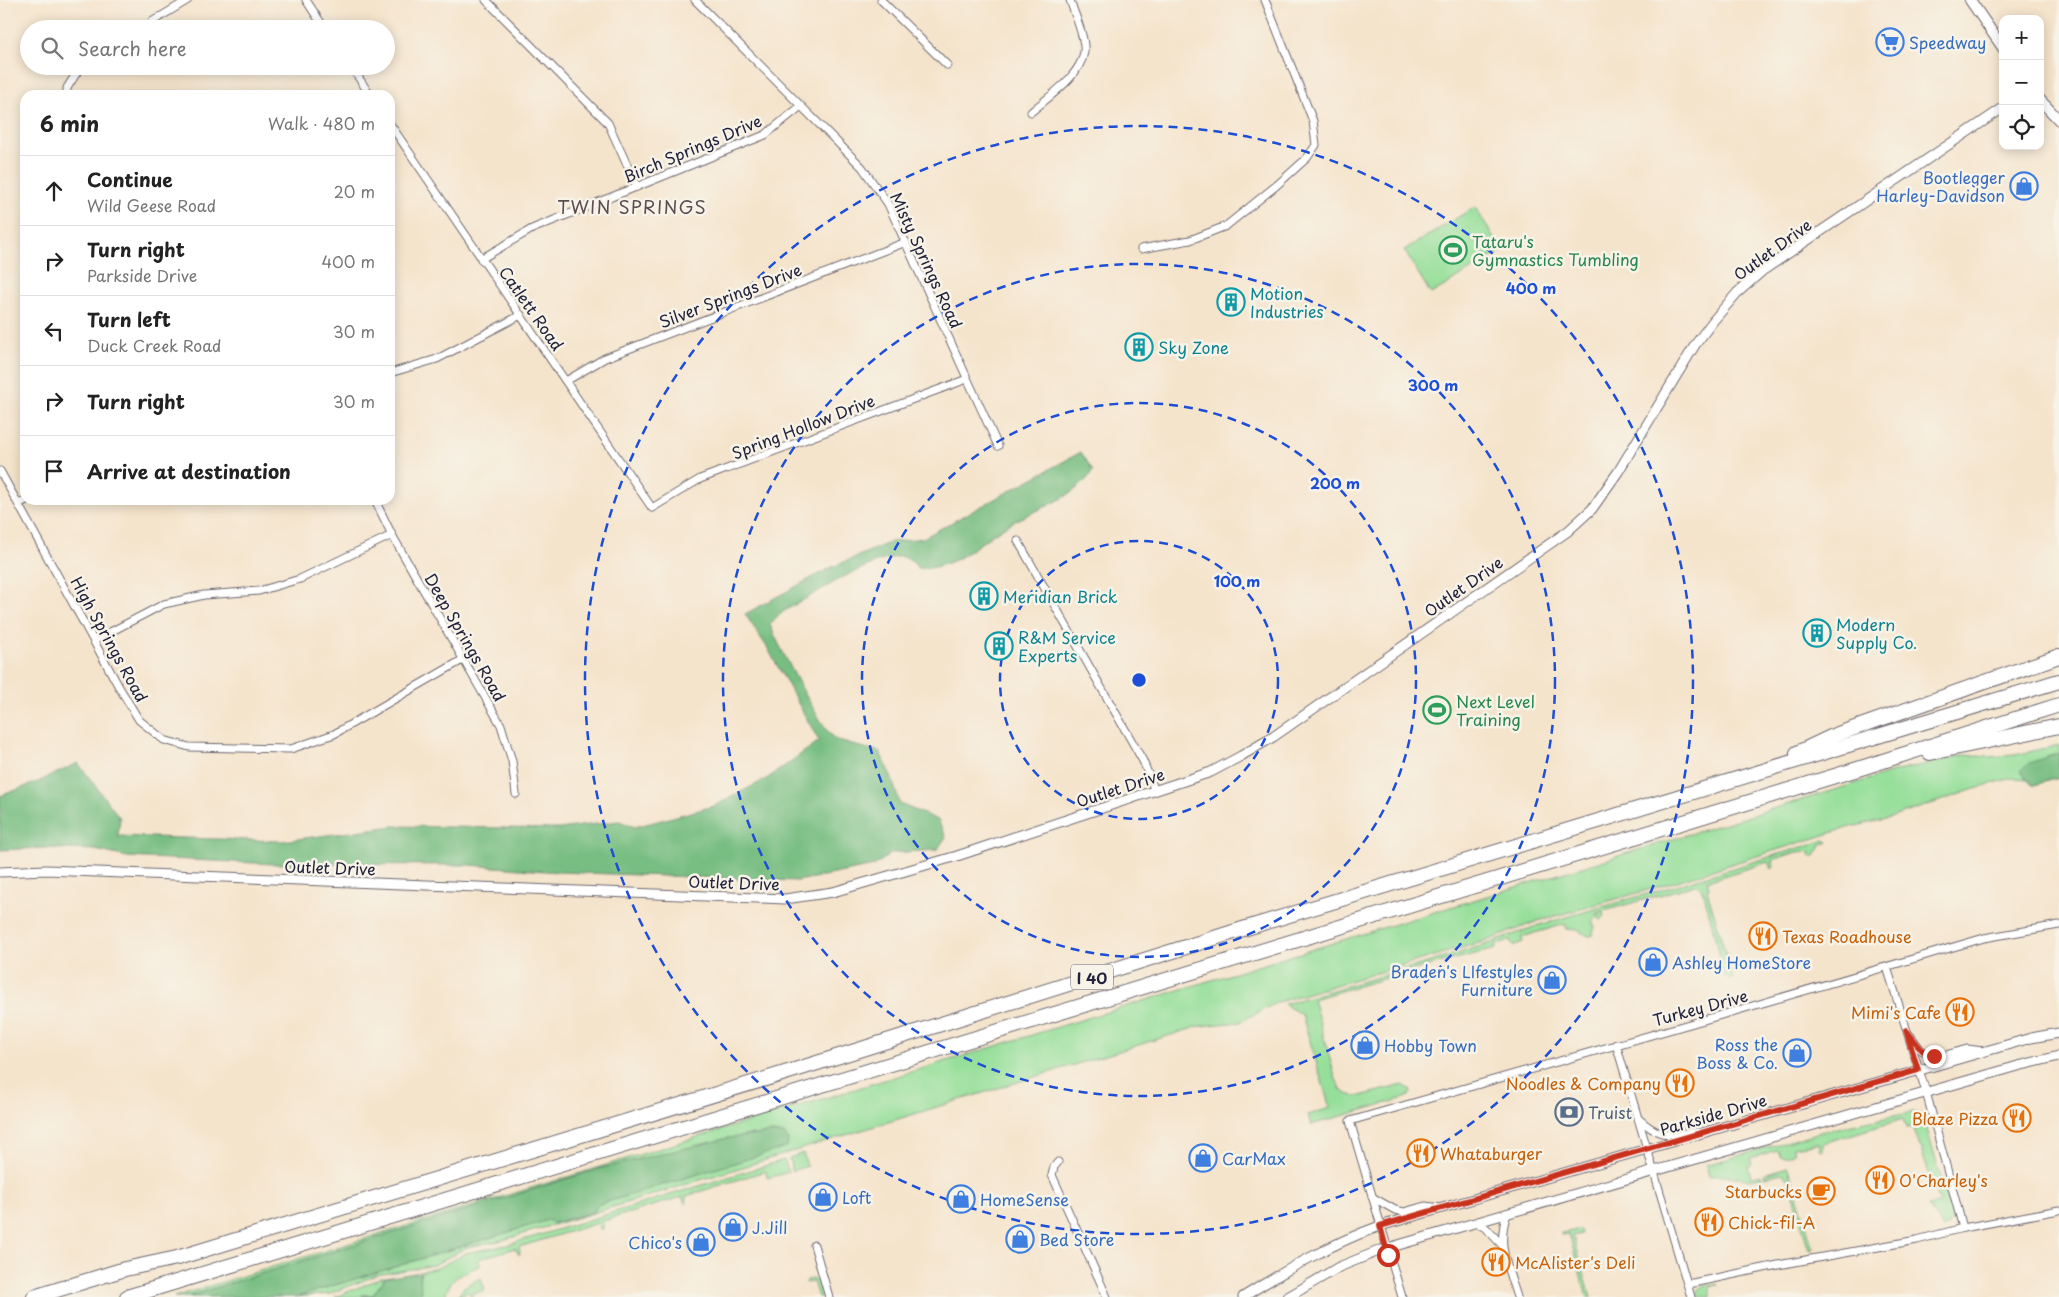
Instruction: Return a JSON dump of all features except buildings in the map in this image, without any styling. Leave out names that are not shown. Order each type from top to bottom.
[{"type":"highway","points":[[1754,774],[1835,735],[2059,656]]},
{"type":"highway","name":"I 40","points":[[34,1297],[125,1269],[177,1258],[779,1075],[1243,929],[2059,681]]},
{"type":"highway","name":"I 40","points":[[127,1297],[1861,768],[2059,705]]},
{"type":"highway","points":[[1861,768],[2059,726]]},
{"type":"main road","points":[[1970,0],[1999,42]]},
{"type":"main road","points":[[2044,104],[2059,120]]},
{"type":"street","points":[[155,20],[188,0]]},
{"type":"street","points":[[306,0],[320,20]]},
{"type":"street","points":[[486,0],[608,123],[637,188]]},
{"type":"street","name":"Misty Springs Road","points":[[695,0],[862,168],[888,204],[998,446]]},
{"type":"street","points":[[881,0],[947,65]]},
{"type":"street","points":[[1031,112],[1078,67],[1084,52],[1084,43],[1070,0]]},
{"type":"street","points":[[1141,248],[1190,240],[1226,226],[1277,186],[1307,158],[1316,145],[1313,120],[1265,0]]},
{"type":"street","points":[[67,90],[75,75]]},
{"type":"street","points":[[357,75],[367,90]]},
{"type":"street","name":"Birch Springs Drive","points":[[481,258],[532,228],[637,188],[765,135],[801,106]]},
{"type":"street","name":"Outlet Drive","points":[[0,872],[46,870],[785,899],[833,892],[939,861],[1155,792],[1211,772],[1259,746],[1568,531],[1592,509],[1618,472],[1695,345],[1737,292],[1762,271],[1999,111]]},
{"type":"street","name":"Catlett Road","points":[[395,131],[652,508]]},
{"type":"street","name":"Silver Springs Drive","points":[[566,381],[605,358],[906,242]]},
{"type":"street","points":[[395,371],[438,359],[521,315]]},
{"type":"street","name":"Spring Hollow Drive","points":[[652,508],[700,479],[967,379]]},
{"type":"street","name":"High Springs Road","points":[[0,471],[20,498]]},
{"type":"street","name":"High Springs Road","points":[[25,505],[119,687],[139,720],[164,740],[189,747],[291,749],[334,734],[464,660]]},
{"type":"street","name":"Deep Springs Road","points":[[377,505],[392,535],[502,726],[512,761],[516,794]]},
{"type":"street","points":[[94,640],[164,604],[204,595],[258,591],[300,579],[392,535]]},
{"type":"street","points":[[1018,541],[1143,761],[1155,792]]},
{"type":"street","name":"Turkey Drive","points":[[1372,1197],[1350,1121],[1984,938],[2059,925]]},
{"type":"street","points":[[1887,967],[1926,1092],[1963,1228]]},
{"type":"street","points":[[1906,1030],[1915,1043],[1930,1054],[1942,1056],[1967,1049],[1986,1051]]},
{"type":"street","name":"Parkside Drive","points":[[1243,1297],[1319,1252],[1349,1237],[1380,1226],[1918,1070],[2035,1037],[2059,1034]]},
{"type":"street","points":[[1616,1044],[1691,1297]]},
{"type":"street","points":[[1288,1297],[1339,1267],[1386,1248],[1926,1092],[2059,1056]]},
{"type":"street","points":[[1638,1118],[1658,1133],[1670,1135],[1706,1131]]},
{"type":"street","points":[[1058,1162],[1054,1167],[1052,1175],[1107,1297]]},
{"type":"street","points":[[1372,1197],[1390,1208],[1404,1212],[1425,1206],[1444,1208]]},
{"type":"street","points":[[1372,1197],[1402,1297]]},
{"type":"street","points":[[1688,1284],[1778,1265],[1917,1240],[1963,1228],[2059,1210]]},
{"type":"street","points":[[1507,1214],[1503,1224],[1501,1244],[1516,1297]]},
{"type":"street","points":[[1476,1223],[1486,1228],[1501,1244]]},
{"type":"street","points":[[814,1245],[829,1297]]},
{"type":"green space","name":"Tataru's Gymnastics Tumbling","points":[[1475,207],[1502,251],[1431,294],[1404,250]]},
{"type":"green space","points":[[1081,452],[1093,471],[1085,481],[1065,497],[1006,526],[955,560],[940,566],[926,568],[918,568],[911,560],[900,556],[879,561],[843,577],[781,613],[770,625],[800,685],[820,720],[835,739],[880,752],[891,776],[900,804],[938,820],[946,837],[937,850],[892,853],[874,866],[798,881],[558,872],[469,865],[275,864],[127,857],[95,850],[43,848],[0,850],[0,796],[40,781],[78,763],[120,818],[118,836],[283,841],[394,826],[559,829],[619,821],[635,827],[714,806],[768,778],[819,741],[767,647],[745,614],[830,568],[891,542],[923,538]]},
{"type":"green space","points":[[2059,745],[2059,778],[2033,785],[2029,779],[2013,778],[1986,785],[1890,818],[1847,828],[1648,890],[1538,921],[1492,939],[1278,1002],[1240,1022],[1200,1026],[603,1210],[503,1240],[467,1247],[434,1265],[377,1275],[329,1294],[296,1297],[548,1220],[553,1223],[594,1212],[597,1205],[694,1175],[753,1134],[602,1168],[186,1297],[174,1297],[1893,772],[1964,755],[1990,757],[2015,755]]},
{"type":"green space","points":[[2059,753],[2059,778],[2033,785],[2021,771],[2029,763]]},
{"type":"green space","points":[[1825,840],[1829,842],[1821,846],[1815,856],[1811,857],[1810,852],[1806,851],[1796,852],[1772,860],[1774,867],[1772,869],[1768,862],[1707,881],[1709,887],[1707,890],[1733,978],[1730,979],[1725,976],[1704,894],[1699,886],[1695,885],[1597,913],[1596,915],[1604,913],[1605,916],[1601,920],[1596,916],[1592,922],[1595,927],[1592,936],[1577,930],[1567,929],[1565,924],[1522,937],[1523,942],[1513,946],[1510,940],[1495,945],[1496,949],[1438,963],[1313,999],[1335,1077],[1341,1090],[1349,1095],[1360,1096],[1403,1085],[1410,1089],[1411,1093],[1408,1097],[1311,1125],[1308,1115],[1330,1108],[1302,1015],[1284,1004],[1437,960],[1539,925]]},
{"type":"green space","points":[[1913,1112],[1923,1115],[1952,1217],[1949,1225],[1943,1229],[1928,1206],[1939,1202],[1913,1127],[1906,1128],[1903,1119],[1823,1143],[1823,1150],[1820,1149],[1819,1143],[1793,1147],[1793,1154],[1785,1157],[1780,1156],[1778,1150],[1750,1158],[1752,1164],[1748,1167],[1751,1177],[1761,1175],[1762,1178],[1750,1180],[1725,1175],[1709,1176],[1706,1165],[1824,1131]]},
{"type":"green space","points":[[771,1133],[784,1134],[788,1139],[787,1147],[597,1205],[594,1212],[553,1223],[548,1220],[296,1297],[186,1297],[602,1168],[728,1138]]},
{"type":"green space","points":[[803,1153],[807,1166],[792,1171],[789,1158]]},
{"type":"green space","points":[[784,1160],[789,1172],[768,1178],[765,1171],[686,1196],[687,1203],[685,1203],[682,1197],[603,1221],[603,1229],[600,1229],[598,1223],[519,1247],[519,1255],[515,1248],[479,1259],[480,1266],[457,1277],[447,1290],[445,1297],[421,1297],[420,1272],[437,1268],[466,1253],[507,1245]]},
{"type":"green space","points":[[1789,1168],[1813,1249],[1809,1250],[1788,1178],[1782,1173],[1765,1177],[1764,1174]]},
{"type":"green space","points":[[1580,1230],[1581,1234],[1573,1236],[1591,1297],[1587,1297],[1569,1234],[1561,1235],[1561,1233]]},
{"type":"green space","points":[[420,1272],[421,1297],[363,1297],[362,1295],[373,1295],[385,1278]]},
{"type":"green space","points":[[385,1278],[373,1295],[335,1297]]},
{"type":"green space","points":[[481,1278],[485,1290],[472,1294],[473,1297],[471,1297],[469,1292],[460,1295],[461,1297],[457,1297],[465,1286]]},
{"type":"green space","points":[[812,1279],[818,1282],[823,1297],[818,1297],[813,1282],[806,1283],[807,1280]]},
{"type":"green space","points":[[1716,1283],[1718,1285],[1711,1286],[1711,1297],[1696,1297],[1700,1289]]},
{"type":"place","name":"Speedway","points":[[1890,42]]},
{"type":"place","name":"Bootlegger Harley-Davidson","points":[[2024,186]]},
{"type":"place","name":"Tataru's Gymnastics Tumbling","points":[[1453,250]]},
{"type":"place","name":"Motion Industries","points":[[1231,302]]},
{"type":"place","name":"Sky Zone","points":[[1139,347]]},
{"type":"place","name":"Meridian Brick","points":[[984,596]]},
{"type":"place","name":"Modern Supply Co.","points":[[1817,633]]},
{"type":"place","name":"R&M Service Experts","points":[[999,646]]},
{"type":"place","name":"Next Level Training","points":[[1437,710]]},
{"type":"place","name":"Texas Roadhouse","points":[[1763,936]]},
{"type":"place","name":"Ashley HomeStore","points":[[1653,962]]},
{"type":"place","name":"Braden's LIfestyles Furniture","points":[[1552,980]]},
{"type":"place","name":"Mimi's Cafe","points":[[1960,1012]]},
{"type":"place","name":"Hobby Town","points":[[1365,1045]]},
{"type":"place","name":"Ross the Boss & Co.","points":[[1797,1053]]},
{"type":"place","name":"Noodles & Company","points":[[1680,1083]]},
{"type":"place","name":"Truist","points":[[1569,1112]]},
{"type":"place","name":"Blaze Pizza","points":[[2017,1118]]},
{"type":"place","name":"Whataburger","points":[[1421,1153]]},
{"type":"place","name":"CarMax","points":[[1203,1158]]},
{"type":"place","name":"O'Charley's","points":[[1880,1180]]},
{"type":"place","name":"Starbucks","points":[[1821,1191]]},
{"type":"place","name":"Loft","points":[[823,1197]]},
{"type":"place","name":"HomeSense","points":[[961,1199]]},
{"type":"place","name":"Chick-fil-A","points":[[1709,1222]]},
{"type":"place","name":"J.Jill","points":[[733,1227]]},
{"type":"place","name":"Bed Store","points":[[1020,1239]]},
{"type":"place","name":"Chico's","points":[[701,1242]]},
{"type":"place","name":"McAlister's Deli","points":[[1496,1262]]},
{"type":"district","name":"TWIN SPRINGS","points":[[632,206]]},
{"type":"route","points":[[1388,1255],[1380,1226],[1918,1070],[1906,1030],[1922,1050],[1934,1056]]}]
